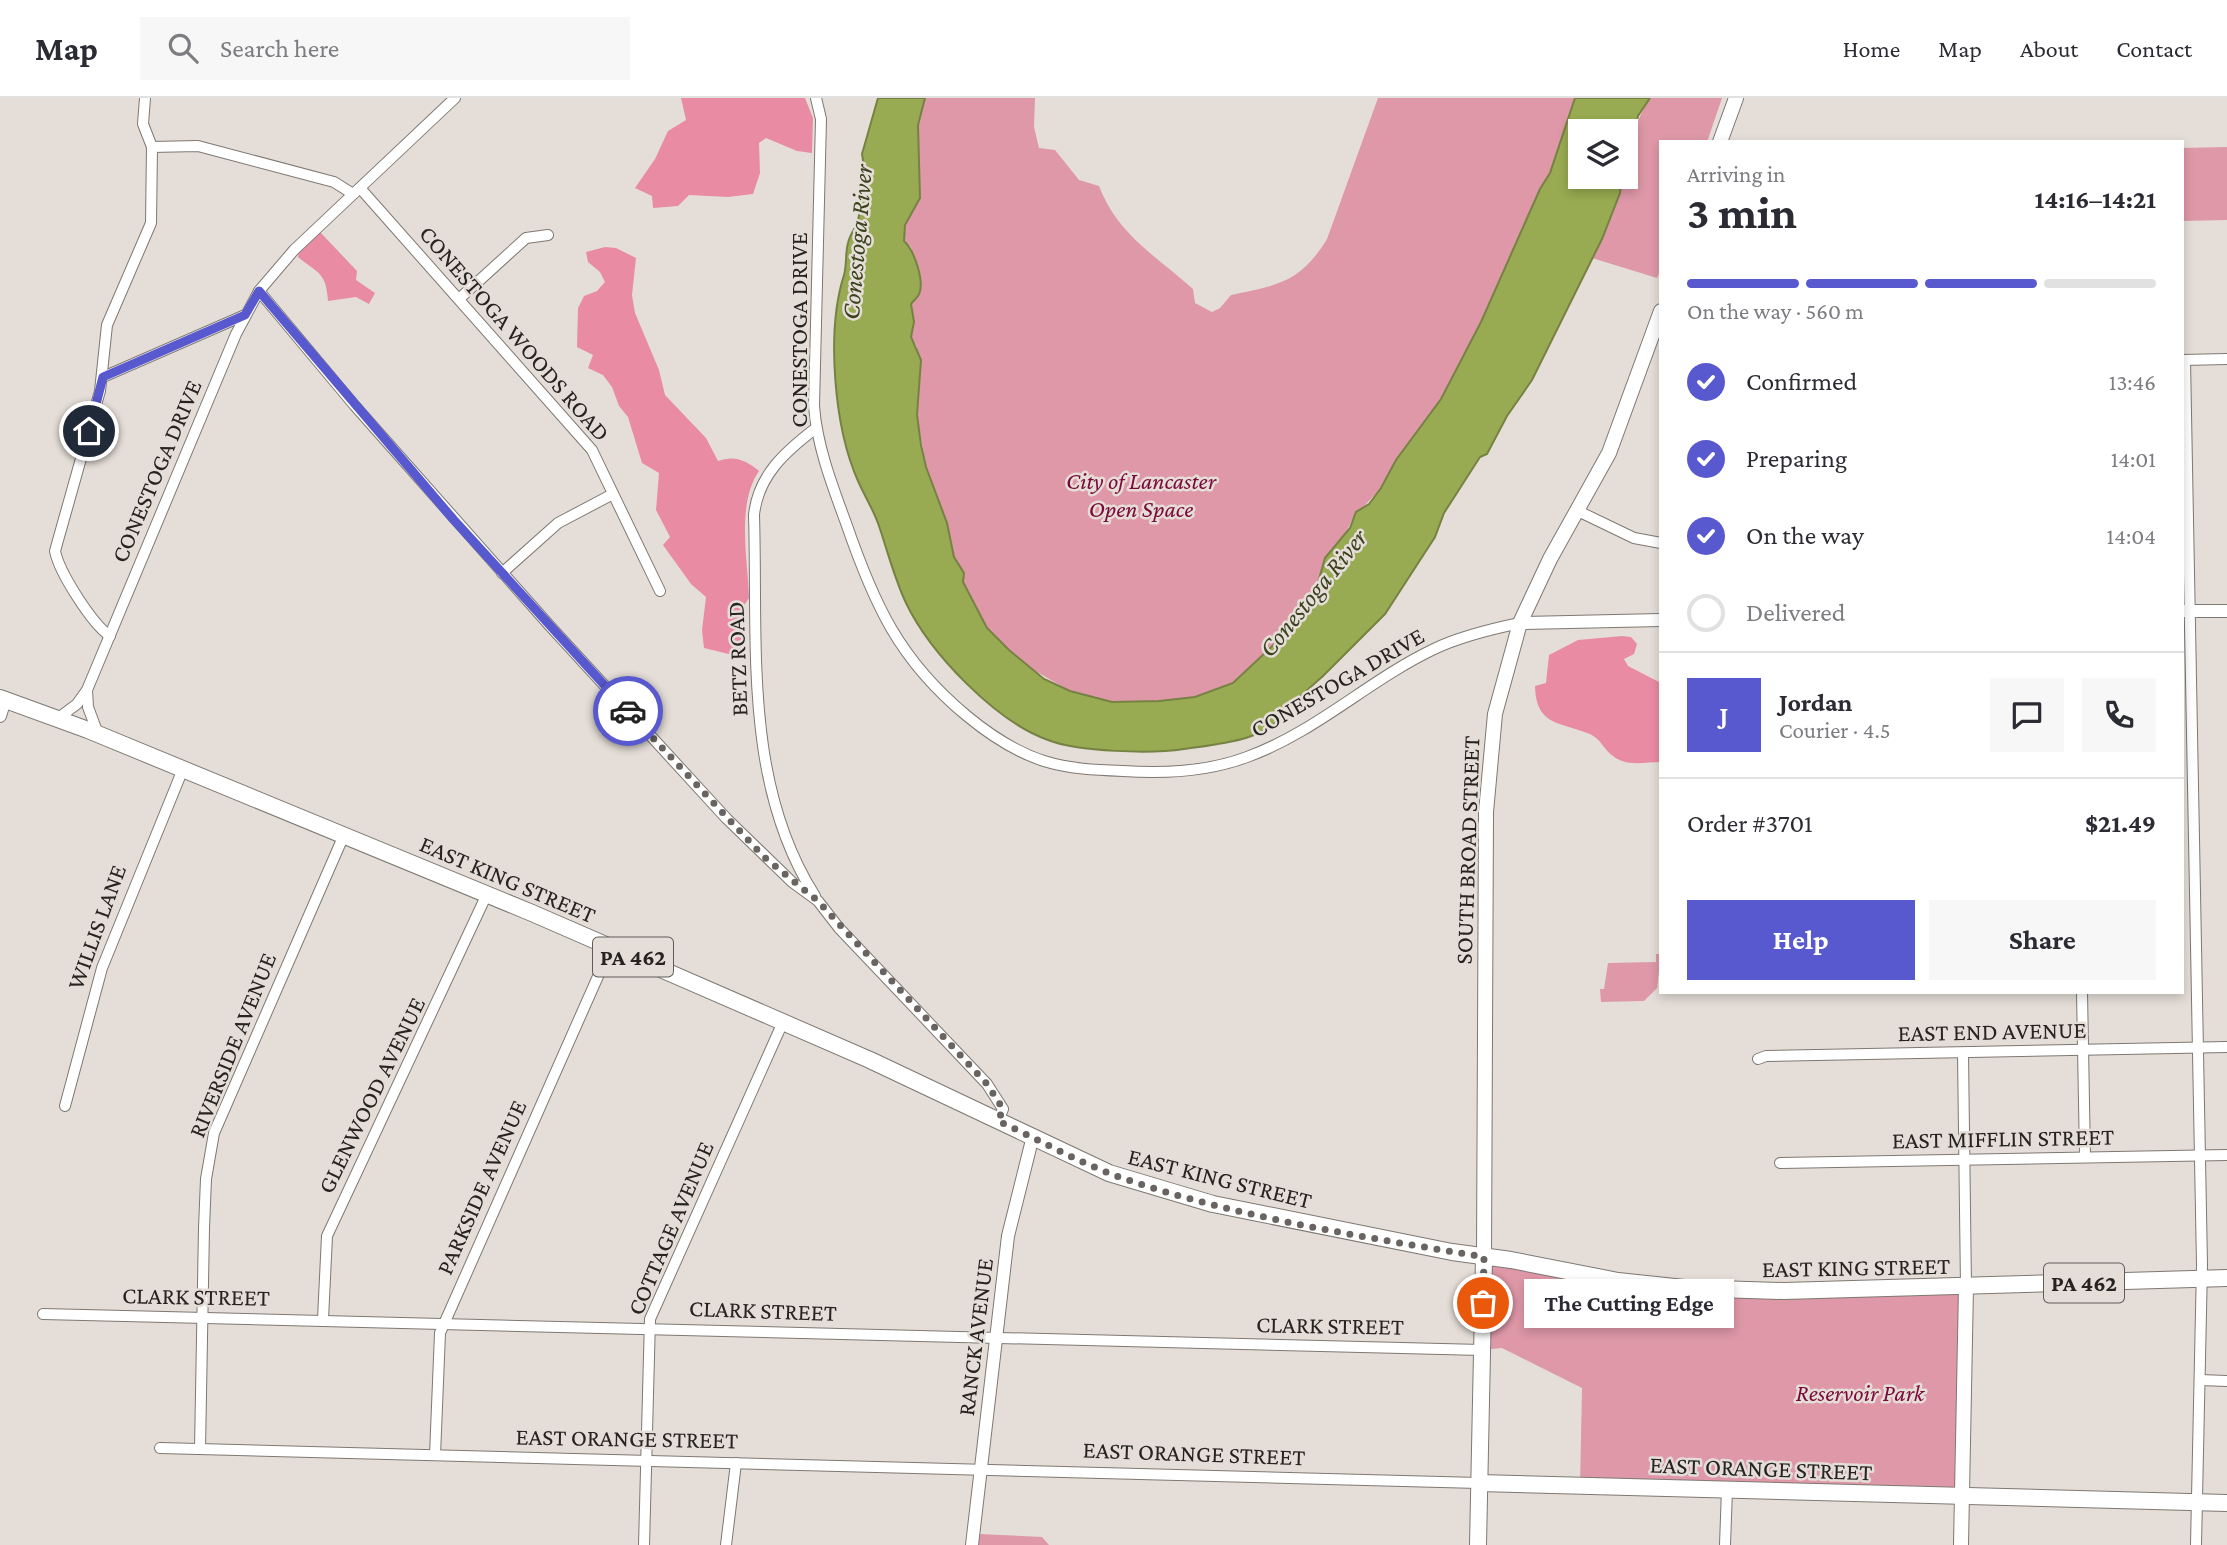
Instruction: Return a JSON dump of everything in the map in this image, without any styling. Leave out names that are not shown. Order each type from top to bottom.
[{"type":"main road","points":[[1721,140],[1736,98]]},
{"type":"main road","name":"SOUTH BROAD STREET","points":[[1484,1257],[1486,788],[1495,714],[1520,623],[1550,559],[1616,438],[1659,317]]},
{"type":"main road","name":"EAST KING STREET","points":[[3,699],[98,734],[611,947],[783,1021],[1122,1178],[1213,1205],[1618,1281],[1714,1290],[1966,1287],[2227,1278]]},
{"type":"main road","points":[[1478,1545],[1484,1257]]},
{"type":"main road","points":[[1961,1545],[1966,1287]]},
{"type":"main road","name":"EAST ORANGE STREET","points":[[1479,1483],[2227,1503]]},
{"type":"street","points":[[110,636],[98,624],[64,574],[55,551],[103,377],[101,363],[107,325],[150,223],[152,147],[143,124],[145,98]]},
{"type":"street","name":"CONESTOGA DRIVE","points":[[57,719],[77,704],[87,690],[245,315],[259,291],[294,250],[455,98]]},
{"type":"street","name":"CONESTOGA DRIVE","points":[[816,98],[821,118],[815,341],[816,428],[828,472],[883,614],[906,655],[927,680],[981,727],[1013,747],[1047,762],[1074,767],[1148,773],[1189,771],[1224,765],[1263,751],[1300,733],[1433,649],[1472,635],[1520,623]]},
{"type":"street","name":"CONESTOGA WOODS ROAD","points":[[152,147],[198,146],[334,181],[356,191],[460,298],[592,450],[660,591]]},
{"type":"street","points":[[460,298],[526,238],[548,235]]},
{"type":"street","points":[[259,291],[355,406],[502,573],[726,818],[792,882],[818,901],[987,1084],[1003,1109],[998,1121]]},
{"type":"street","points":[[103,377],[245,315]]},
{"type":"street","points":[[2196,1545],[2202,1279],[2186,611],[2184,360],[2227,359]]},
{"type":"street","name":"BETZ ROAD","points":[[816,428],[792,447],[766,477],[756,501],[754,514],[760,715],[765,771],[781,831],[818,901]]},
{"type":"street","points":[[502,573],[558,523],[613,494]]},
{"type":"street","points":[[1578,511],[1615,531],[1659,542]]},
{"type":"street","points":[[2186,611],[2227,611]]},
{"type":"street","points":[[1520,623],[1659,620]]},
{"type":"street","points":[[87,690],[88,707],[98,734]]},
{"type":"street","points":[[0,716],[3,699]]},
{"type":"street","name":"WILLIS LANE","points":[[65,1106],[102,968],[183,769]]},
{"type":"street","name":"RIVERSIDE AVENUE","points":[[200,1449],[206,1179],[214,1133],[344,835]]},
{"type":"street","name":"GLENWOOD AVENUE","points":[[323,1319],[327,1237],[442,997],[487,894]]},
{"type":"street","name":"PARKSIDE AVENUE","points":[[435,1455],[440,1333],[611,947]]},
{"type":"street","points":[[2082,994],[2085,1157]]},
{"type":"street","name":"COTTAGE AVENUE","points":[[644,1545],[651,1317],[783,1021]]},
{"type":"street","name":"EAST END AVENUE","points":[[1758,1059],[2227,1048]]},
{"type":"street","points":[[1963,1053],[1966,1287]]},
{"type":"street","name":"RANCK AVENUE","points":[[972,1545],[1010,1225],[1033,1136]]},
{"type":"street","name":"EAST MIFFLIN STREET","points":[[1780,1163],[2227,1155]]},
{"type":"street","name":"CLARK STREET","points":[[43,1314],[1482,1350]]},
{"type":"street","points":[[2200,1380],[2227,1381]]},
{"type":"street","name":"EAST ORANGE STREET","points":[[160,1448],[1479,1483]]},
{"type":"street","points":[[726,1545],[736,1463]]},
{"type":"street","points":[[1726,1545],[1727,1489]]},
{"type":"green space","name":"City of Lancaster Open Space","points":[[925,98],[1035,98],[1034,127],[1039,148],[1055,150],[1079,180],[1099,186],[1116,218],[1127,231],[1193,289],[1195,303],[1212,312],[1220,308],[1231,295],[1287,280],[1317,254],[1327,239],[1378,98],[1575,98],[1550,173],[1540,189],[1481,322],[1441,399],[1396,460],[1381,488],[1353,518],[1314,597],[1257,663],[1233,683],[1195,697],[1159,701],[1112,702],[1070,691],[1023,664],[987,628],[963,582],[964,573],[954,557],[947,523],[926,467],[917,415],[917,347],[911,337],[914,322],[911,304],[918,295],[911,247],[904,241],[905,225],[920,198],[918,125]]},
{"type":"green space","points":[[1650,98],[1722,98],[1708,140],[1659,140],[1657,278],[1592,258],[1614,210],[1619,189],[1638,189],[1638,122]]},
{"type":"green space","points":[[2227,147],[2227,220],[2184,221],[2184,148]]},
{"type":"green space","points":[[1656,954],[1659,954],[1657,988],[1644,1001],[1601,1002],[1600,989],[1604,989],[1608,963],[1656,962]]},
{"type":"green space","name":"Reservoir Park","points":[[1484,1257],[1618,1281],[1966,1287],[1962,1496],[1580,1486],[1582,1388],[1502,1348],[1482,1350]]},
{"type":"green space","points":[[979,1534],[1042,1537],[1049,1545],[978,1545]]},
{"type":"shaded area","points":[[681,98],[805,98],[813,118],[812,153],[797,151],[766,138],[759,143],[760,173],[753,194],[728,197],[689,195],[678,206],[653,208],[652,196],[635,188],[655,159],[668,131],[686,120]]},
{"type":"shaded area","points":[[320,232],[357,271],[356,280],[375,293],[369,304],[356,297],[328,301],[323,278],[298,257],[299,251]]},
{"type":"shaded area","points":[[605,247],[616,248],[636,258],[632,295],[635,313],[659,370],[665,395],[706,438],[718,461],[729,458],[740,460],[759,471],[752,485],[745,516],[749,598],[741,610],[746,645],[741,657],[704,648],[702,630],[706,597],[691,584],[663,545],[670,537],[656,510],[659,473],[642,463],[628,417],[619,406],[612,387],[603,375],[588,368],[593,355],[577,347],[578,308],[584,296],[597,291],[605,282],[600,272],[588,262],[586,252]]},
{"type":"shaded area","points":[[1622,636],[1631,637],[1637,644],[1634,654],[1624,659],[1628,666],[1659,682],[1659,762],[1624,762],[1610,754],[1594,736],[1552,720],[1540,709],[1535,686],[1546,683],[1549,655],[1578,640]]},
{"type":"water","name":"Conestoga River","points":[[878,98],[925,98],[918,125],[920,198],[905,225],[904,241],[915,259],[921,283],[918,296],[911,304],[914,322],[911,337],[921,360],[917,415],[926,467],[947,523],[954,557],[964,573],[963,582],[987,628],[1044,679],[1070,691],[1112,702],[1195,697],[1233,683],[1284,635],[1314,597],[1325,558],[1350,528],[1356,512],[1369,504],[1381,488],[1396,460],[1441,399],[1481,322],[1540,189],[1550,173],[1568,119],[1568,189],[1620,189],[1602,239],[1532,380],[1507,416],[1487,454],[1480,457],[1444,513],[1435,537],[1385,614],[1323,676],[1296,700],[1284,705],[1281,715],[1264,731],[1222,743],[1170,751],[1135,752],[1061,744],[1028,731],[1007,718],[966,683],[948,663],[931,643],[906,603],[878,523],[850,459],[843,434],[835,379],[838,298],[848,243],[857,223],[861,198],[867,186],[862,154]]},
{"type":"water","points":[[1575,98],[1650,98],[1637,119],[1568,119]]},
{"type":"way so far","points":[[628,711],[764,857],[818,901],[839,928],[987,1084],[1003,1109],[998,1121],[1109,1173],[1213,1205],[1484,1257],[1483,1303]]},
{"type":"place","name":"The Cutting Edge","points":[[1483,1303]]},
{"type":"route","points":[[89,431],[103,377],[245,315],[259,291],[453,519],[628,711]]}]
